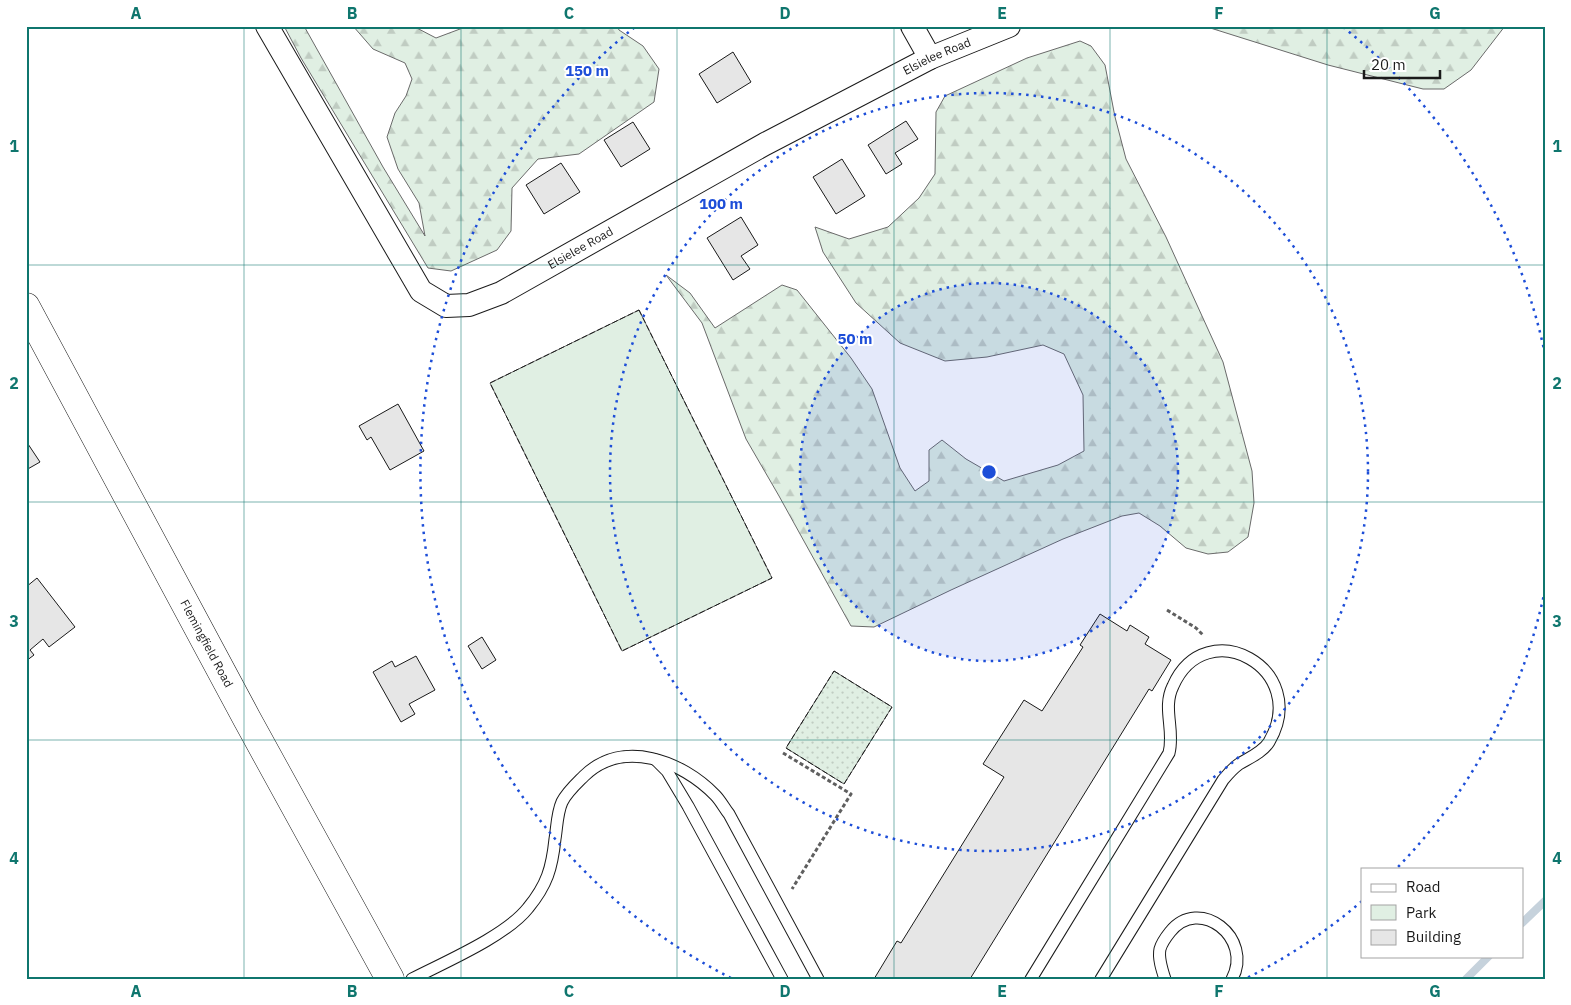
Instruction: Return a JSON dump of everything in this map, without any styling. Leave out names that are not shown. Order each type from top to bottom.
[{"type":"street","name":"Elsielee Road","points":[[267,26],[420,291],[446,306],[469,305],[501,293],[765,144],[930,58],[1009,26]]},
{"type":"street","points":[[912,26],[930,58]]},
{"type":"street","name":"Flemingfield Road","points":[[26,308],[247,719],[390,979]]},
{"type":"lane","points":[[1031,979],[1169,753],[1172,742],[1168,699],[1172,686],[1180,673],[1190,663],[1204,654],[1218,651],[1234,652],[1250,657],[1272,680],[1279,698],[1280,713],[1275,730],[1268,744],[1230,770],[1223,780],[1101,979]]},
{"type":"lane","points":[[412,979],[494,936],[511,925],[541,891],[550,870],[558,815],[562,802],[572,788],[588,772],[601,764],[617,758],[638,756],[655,758],[671,764],[696,779],[716,796],[729,814],[818,979]]},
{"type":"lane","points":[[655,758],[688,806],[782,979]]},
{"type":"lane","points":[[1165,979],[1160,950],[1163,940],[1173,928],[1195,918],[1209,920],[1221,926],[1230,936],[1237,948],[1237,961],[1232,979]]},
{"type":"path","points":[[1167,610],[1196,628],[1218,651]]},
{"type":"path","points":[[783,753],[851,794],[792,890]]},
{"type":"green space","points":[[284,26],[304,26],[383,167],[425,236],[419,203],[398,169],[387,137],[395,113],[406,96],[412,79],[405,63],[373,49],[353,26],[413,26],[436,38],[468,26],[617,26],[619,30],[643,46],[659,69],[654,102],[579,154],[538,159],[512,188],[511,231],[497,250],[451,271],[428,268],[301,58]]},
{"type":"green space","points":[[1204,26],[1505,26],[1471,70],[1444,89],[1423,89],[1328,65]]},
{"type":"green space","points":[[1080,41],[1091,46],[1105,65],[1115,117],[1126,159],[1166,237],[1223,362],[1252,471],[1254,503],[1248,537],[1228,552],[1208,554],[1186,548],[1160,526],[1139,513],[1122,516],[1063,539],[874,627],[851,626],[746,439],[702,323],[666,275],[690,293],[715,328],[782,285],[797,290],[851,358],[872,389],[900,468],[915,491],[929,481],[929,450],[942,440],[966,459],[1004,481],[1058,465],[1084,451],[1083,395],[1064,354],[1043,345],[987,357],[945,361],[900,343],[856,303],[823,252],[815,227],[849,239],[888,227],[919,198],[935,174],[936,112],[945,96],[1027,58]]},
{"type":"green space","points":[[639,310],[772,578],[622,651],[490,383]]},
{"type":"green space","points":[[834,671],[892,707],[844,784],[786,748]]},
{"type":"building","points":[[733,52],[751,82],[717,103],[699,74]]},
{"type":"building","points":[[906,121],[918,139],[895,153],[902,164],[886,174],[868,145]]},
{"type":"building","points":[[633,122],[650,149],[621,167],[604,140]]},
{"type":"building","points":[[842,159],[865,196],[836,214],[813,177]]},
{"type":"building","points":[[561,163],[580,192],[544,214],[526,185]]},
{"type":"building","points":[[741,217],[758,245],[741,256],[750,269],[733,280],[707,238]]},
{"type":"building","points":[[398,404],[424,451],[390,470],[371,437],[367,440],[359,426]]},
{"type":"building","points":[[26,441],[40,462],[26,470]]},
{"type":"building","points":[[37,578],[75,627],[49,647],[43,639],[30,650],[34,655],[26,661],[26,587]]},
{"type":"building","points":[[1100,614],[1127,631],[1130,625],[1149,637],[1145,644],[1171,660],[1152,691],[1149,689],[970,979],[874,979],[897,941],[901,943],[1004,777],[983,764],[1024,700],[1042,711],[1083,647],[1080,645]]},
{"type":"building","points":[[482,637],[496,660],[482,669],[468,646]]},
{"type":"building","points":[[416,656],[435,690],[409,704],[415,714],[401,722],[373,672],[392,661],[395,667]]},
{"type":"waterway","points":[[1524,921],[1545,901]]},
{"type":"waterway","points":[[1466,979],[1487,958]]},
{"type":"fence","points":[[639,310],[772,578],[622,651],[490,383],[639,310]]},
{"type":"fence","points":[[834,671],[892,707],[844,784],[786,748],[834,671]]}]
